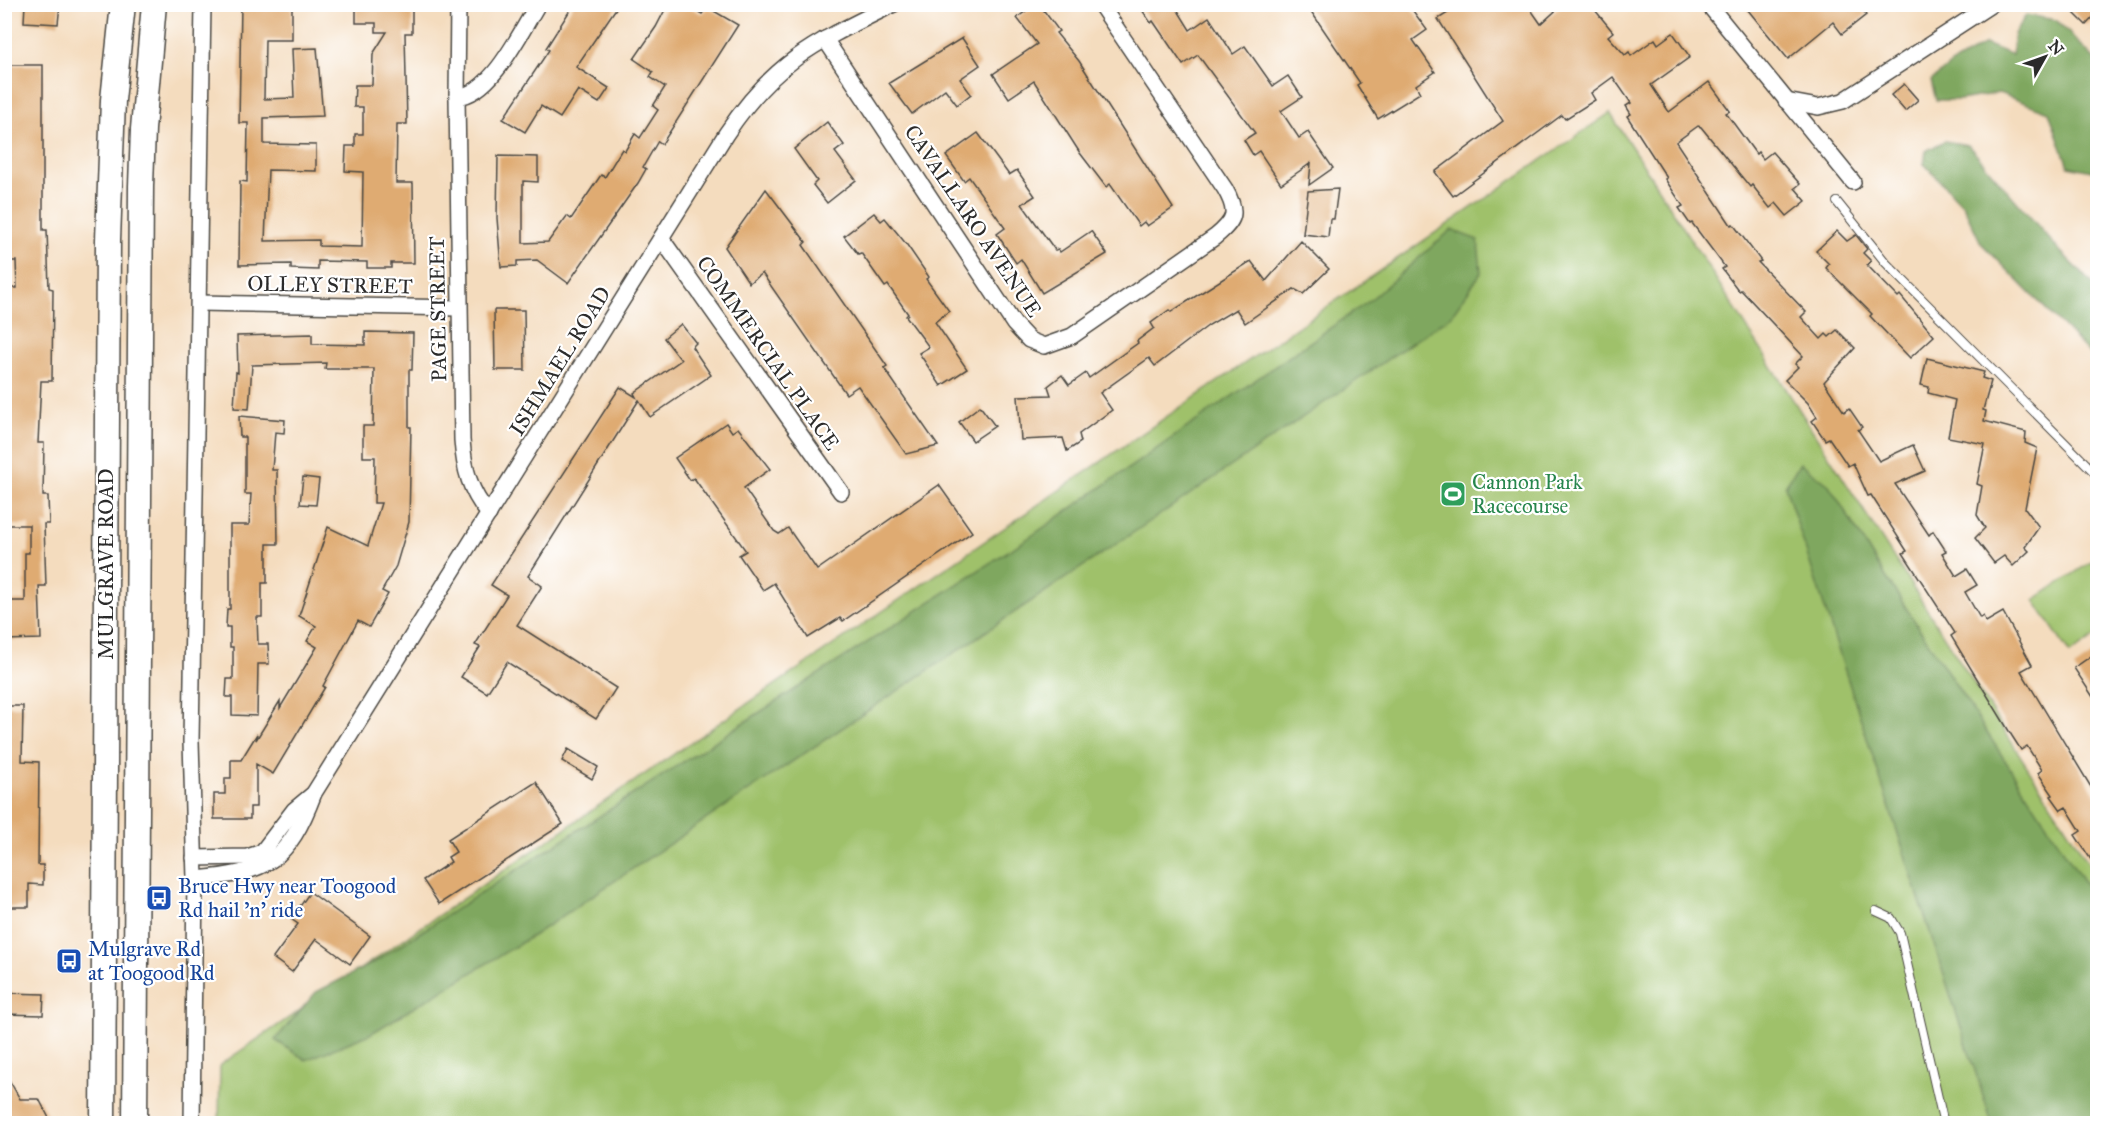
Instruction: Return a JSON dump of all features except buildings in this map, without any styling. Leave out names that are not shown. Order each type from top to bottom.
[{"type":"main road","points":[[110,4],[120,29]]},
{"type":"main road","name":"MULGRAVE ROAD","points":[[103,1124],[108,240],[110,154],[123,4]]},
{"type":"main road","name":"MULGRAVE ROAD","points":[[135,1124],[141,186],[143,129],[154,4]]},
{"type":"street","points":[[192,1124],[195,879],[191,741],[202,4]]},
{"type":"street","name":"PAGE STREET","points":[[458,4],[459,308],[463,457],[472,490],[489,514]]},
{"type":"street","points":[[457,97],[469,96],[482,87],[496,70],[538,4]]},
{"type":"street","name":"ISHMAEL ROAD","points":[[195,879],[255,871],[266,866],[280,854],[300,825],[314,793],[750,99],[781,68],[825,39],[894,4]]},
{"type":"street","name":"CAVALLARO AVENUE","points":[[825,39],[1014,324],[1029,340],[1044,346],[1072,336],[1215,237],[1227,228],[1233,218],[1233,204],[1225,189],[1100,4]]},
{"type":"street","points":[[1708,4],[1853,182]]},
{"type":"street","points":[[1786,101],[1818,107],[1843,101],[1992,4]]},
{"type":"street","name":"COMMERCIAL PLACE","points":[[661,238],[841,492]]},
{"type":"street","name":"OLLEY STREET","points":[[199,303],[459,308]]},
{"type":"street","name":"ISHMAEL ROAD","points":[[194,858],[247,857],[262,852],[294,810],[314,793]]},
{"type":"lane","points":[[1837,202],[1886,263],[2097,476]]},
{"type":"lane","points":[[1876,911],[1891,918],[1900,933],[1944,1124]]},
{"type":"green space","points":[[2026,15],[2056,20],[2097,61],[2097,172],[2068,166],[2049,112],[1999,93],[1960,100],[1936,100],[1931,81],[1951,64],[1985,44],[2012,55],[2014,34]]},
{"type":"green space","name":"Cannon Park Racecourse","points":[[1610,113],[2097,876],[2097,1123],[219,1124],[220,1065]]},
{"type":"green space","points":[[1944,141],[1968,145],[2057,248],[2097,288],[2097,361],[1981,243],[1963,205],[1924,164],[1926,151]]},
{"type":"green space","points":[[1451,230],[1478,240],[1481,273],[1451,316],[1161,514],[534,935],[370,1034],[306,1060],[275,1040],[316,992],[373,963],[1027,539],[1369,301]]},
{"type":"green space","points":[[1800,463],[1829,485],[1871,554],[2097,902],[2097,1123],[1992,1123],[1785,486]]},
{"type":"green space","points":[[2097,558],[2097,635],[2070,654],[2034,600]]},
{"type":"place","name":"Cannon Park Racecourse","points":[[1453,494]]},
{"type":"place","name":"Bruce Hwy near Toogood Rd hail 'n' ride","points":[[159,898]]},
{"type":"place","name":"Mulgrave Rd at Toogood Rd","points":[[69,961]]}]
